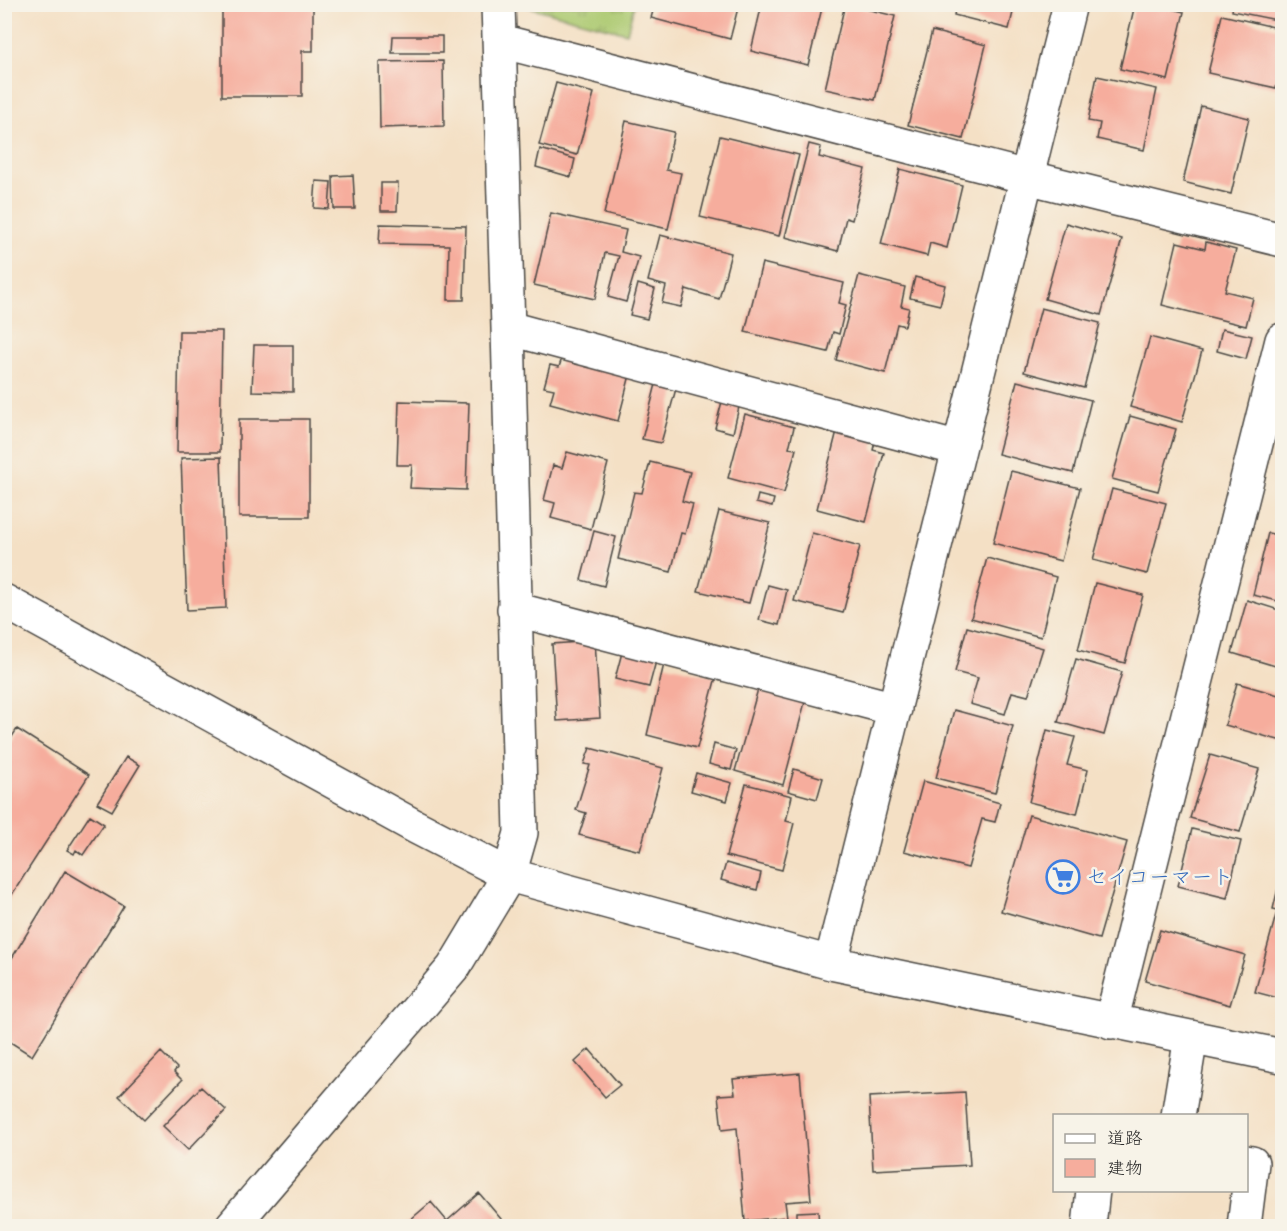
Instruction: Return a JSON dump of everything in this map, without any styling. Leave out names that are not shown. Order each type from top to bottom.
[{"type":"street","points":[[232,1227],[453,968],[510,875],[521,833],[498,4]]},
{"type":"street","points":[[831,963],[1070,4]]},
{"type":"street","points":[[500,41],[1027,177],[1282,240]]},
{"type":"street","points":[[508,328],[959,449]]},
{"type":"street","points":[[1110,1022],[1282,340]]},
{"type":"street","points":[[4,601],[416,827],[510,875],[831,963],[1282,1056]]},
{"type":"street","points":[[514,609],[895,709]]},
{"type":"street","points":[[1178,1114],[1191,1038]]},
{"type":"street","points":[[1244,1227],[1252,1163],[1248,1162]]},
{"type":"street","points":[[1089,1227],[1094,1192]]},
{"type":"green space","points":[[521,5],[634,5],[627,33]]},
{"type":"building","points":[[222,4],[313,4],[313,51],[302,51],[302,96],[222,96]]},
{"type":"building","points":[[655,4],[739,4],[730,39],[651,18]]},
{"type":"building","points":[[762,4],[823,4],[808,65],[751,51]]},
{"type":"building","points":[[845,4],[895,16],[875,100],[825,89]]},
{"type":"building","points":[[956,4],[1015,4],[1009,29],[954,15]]},
{"type":"building","points":[[1135,4],[1153,4],[1184,12],[1168,80],[1120,69]]},
{"type":"building","points":[[1233,4],[1282,4],[1282,21],[1232,11]]},
{"type":"building","points":[[1222,15],[1282,29],[1282,60],[1276,88],[1208,73]]},
{"type":"building","points":[[932,31],[986,45],[963,139],[908,125]]},
{"type":"building","points":[[393,36],[442,36],[442,53],[392,53]]},
{"type":"building","points":[[443,61],[444,126],[380,128],[379,62]]},
{"type":"building","points":[[1097,76],[1157,89],[1144,150],[1097,139],[1100,123],[1088,121]]},
{"type":"building","points":[[556,83],[594,93],[577,155],[539,145]]},
{"type":"building","points":[[1201,106],[1249,118],[1231,194],[1183,182]]},
{"type":"building","points":[[626,121],[674,132],[666,170],[681,173],[668,229],[604,214]]},
{"type":"building","points":[[720,136],[799,155],[779,236],[700,217]]},
{"type":"building","points":[[809,144],[821,147],[819,157],[865,169],[852,220],[846,218],[838,251],[785,237]]},
{"type":"building","points":[[540,149],[575,159],[571,177],[536,167]]},
{"type":"building","points":[[900,169],[962,185],[947,248],[930,243],[927,256],[881,244]]},
{"type":"building","points":[[353,175],[355,209],[334,209],[333,176]]},
{"type":"building","points":[[316,181],[331,182],[329,209],[314,208]]},
{"type":"building","points":[[381,183],[398,183],[397,211],[381,211]]},
{"type":"building","points":[[551,213],[626,230],[621,252],[639,257],[626,302],[608,297],[619,256],[605,253],[595,299],[534,285]]},
{"type":"building","points":[[1066,223],[1122,239],[1101,315],[1045,299]]},
{"type":"building","points":[[380,224],[466,226],[464,300],[448,300],[449,245],[379,244]]},
{"type":"building","points":[[660,235],[731,253],[719,299],[686,289],[681,307],[662,303],[666,286],[648,281]]},
{"type":"building","points":[[1177,242],[1205,249],[1206,242],[1236,250],[1225,291],[1253,298],[1246,326],[1162,305]]},
{"type":"building","points":[[762,263],[844,283],[839,303],[846,305],[839,334],[833,332],[828,352],[745,332]]},
{"type":"building","points":[[859,275],[905,287],[901,306],[909,308],[905,326],[897,324],[885,373],[836,360]]},
{"type":"building","points":[[915,277],[945,285],[940,305],[910,298]]},
{"type":"building","points":[[638,284],[655,289],[647,319],[630,315]]},
{"type":"building","points":[[1041,308],[1100,323],[1084,388],[1024,372]]},
{"type":"building","points":[[1222,329],[1252,336],[1246,359],[1217,351]]},
{"type":"building","points":[[179,331],[222,331],[220,452],[177,452]]},
{"type":"building","points":[[1150,337],[1202,351],[1182,422],[1130,407]]},
{"type":"building","points":[[254,345],[293,345],[293,392],[252,391]]},
{"type":"building","points":[[564,352],[631,371],[618,421],[550,403],[554,389],[544,387],[550,365],[559,367]]},
{"type":"building","points":[[657,380],[677,385],[661,443],[642,439]]},
{"type":"building","points":[[1017,381],[1091,400],[1073,473],[998,454]]},
{"type":"building","points":[[724,394],[741,398],[733,433],[715,428]]},
{"type":"building","points":[[399,401],[469,403],[466,490],[410,488],[412,465],[397,465]]},
{"type":"building","points":[[745,414],[794,427],[789,448],[796,449],[784,493],[728,478]]},
{"type":"building","points":[[1130,416],[1176,429],[1158,491],[1112,479]]},
{"type":"building","points":[[239,419],[309,419],[309,517],[239,517]]},
{"type":"building","points":[[839,423],[877,433],[873,450],[884,453],[866,522],[817,509]]},
{"type":"building","points":[[567,452],[608,463],[591,529],[551,518],[555,503],[544,500],[553,465],[562,468]]},
{"type":"building","points":[[221,457],[226,608],[187,610],[181,458]]},
{"type":"building","points":[[650,462],[690,472],[682,501],[693,504],[685,534],[681,533],[671,572],[618,559],[634,492],[642,493]]},
{"type":"building","points":[[1011,471],[1080,488],[1061,561],[993,543]]},
{"type":"building","points":[[1282,485],[1282,515],[1275,513]]},
{"type":"building","points":[[1112,489],[1166,503],[1147,574],[1093,560]]},
{"type":"building","points":[[758,495],[774,499],[772,507],[756,503]]},
{"type":"building","points":[[719,511],[770,523],[749,603],[698,591]]},
{"type":"building","points":[[594,531],[616,537],[604,586],[581,580]]},
{"type":"building","points":[[812,533],[860,546],[843,613],[794,601]]},
{"type":"building","points":[[1268,533],[1282,536],[1282,602],[1253,595]]},
{"type":"building","points":[[987,558],[1056,577],[1041,637],[971,618]]},
{"type":"building","points":[[1095,583],[1143,595],[1125,663],[1078,650]]},
{"type":"building","points":[[768,585],[787,590],[779,625],[759,620]]},
{"type":"building","points":[[1247,600],[1282,611],[1282,668],[1232,653]]},
{"type":"building","points":[[967,627],[1043,648],[1028,696],[1012,692],[1005,714],[970,704],[978,678],[955,672]]},
{"type":"building","points":[[595,641],[600,718],[557,721],[552,644]]},
{"type":"building","points":[[625,641],[659,650],[649,687],[615,679]]},
{"type":"building","points":[[1076,659],[1122,672],[1104,735],[1058,722]]},
{"type":"building","points":[[664,664],[716,677],[697,748],[647,735]]},
{"type":"building","points":[[1237,683],[1282,696],[1282,741],[1225,725]]},
{"type":"building","points":[[758,689],[805,702],[783,785],[735,771]]},
{"type":"building","points":[[954,710],[1013,726],[995,793],[936,778]]},
{"type":"building","points":[[17,729],[89,775],[4,907],[4,749]]},
{"type":"building","points":[[1047,730],[1075,737],[1067,765],[1088,770],[1077,814],[1029,802]]},
{"type":"building","points":[[714,744],[736,750],[731,770],[709,764]]},
{"type":"building","points":[[590,748],[663,768],[640,851],[579,835],[586,813],[576,810],[590,765],[584,764]]},
{"type":"building","points":[[1210,755],[1259,769],[1240,832],[1190,818]]},
{"type":"building","points":[[126,757],[140,765],[112,811],[97,803]]},
{"type":"building","points":[[794,769],[823,778],[817,799],[788,791]]},
{"type":"building","points":[[696,773],[732,783],[727,801],[691,791]]},
{"type":"building","points":[[923,781],[1000,803],[995,822],[982,819],[968,868],[904,851]]},
{"type":"building","points":[[746,784],[792,796],[786,821],[794,823],[782,870],[726,856]]},
{"type":"building","points":[[90,815],[104,824],[83,855],[76,850],[74,854],[67,850]]},
{"type":"building","points":[[1029,815],[1127,842],[1099,939],[1001,911]]},
{"type":"building","points":[[1192,829],[1241,841],[1227,898],[1178,886]]},
{"type":"building","points":[[726,863],[761,873],[757,890],[721,880]]},
{"type":"building","points":[[65,871],[124,906],[32,1056],[4,1038],[4,971]]},
{"type":"building","points":[[1282,872],[1282,911],[1273,909]]},
{"type":"building","points":[[1276,915],[1282,917],[1282,999],[1255,992]]},
{"type":"building","points":[[1160,930],[1245,955],[1230,1005],[1145,981]]},
{"type":"building","points":[[589,1049],[620,1085],[605,1097],[575,1062]]},
{"type":"building","points":[[161,1052],[177,1068],[174,1072],[182,1080],[144,1120],[119,1096]]},
{"type":"building","points":[[800,1073],[811,1200],[785,1202],[787,1217],[745,1221],[737,1128],[722,1130],[718,1095],[735,1094],[733,1079]]},
{"type":"building","points":[[201,1087],[226,1110],[188,1150],[163,1126]]},
{"type":"building","points":[[965,1092],[970,1165],[873,1170],[869,1097]]},
{"type":"building","points":[[479,1193],[507,1226],[403,1226],[431,1202],[447,1221]]},
{"type":"building","points":[[818,1211],[819,1226],[745,1226],[745,1224],[797,1222],[797,1212]]},
{"type":"place","name":"セイコーマート","points":[[1063,877]]}]
